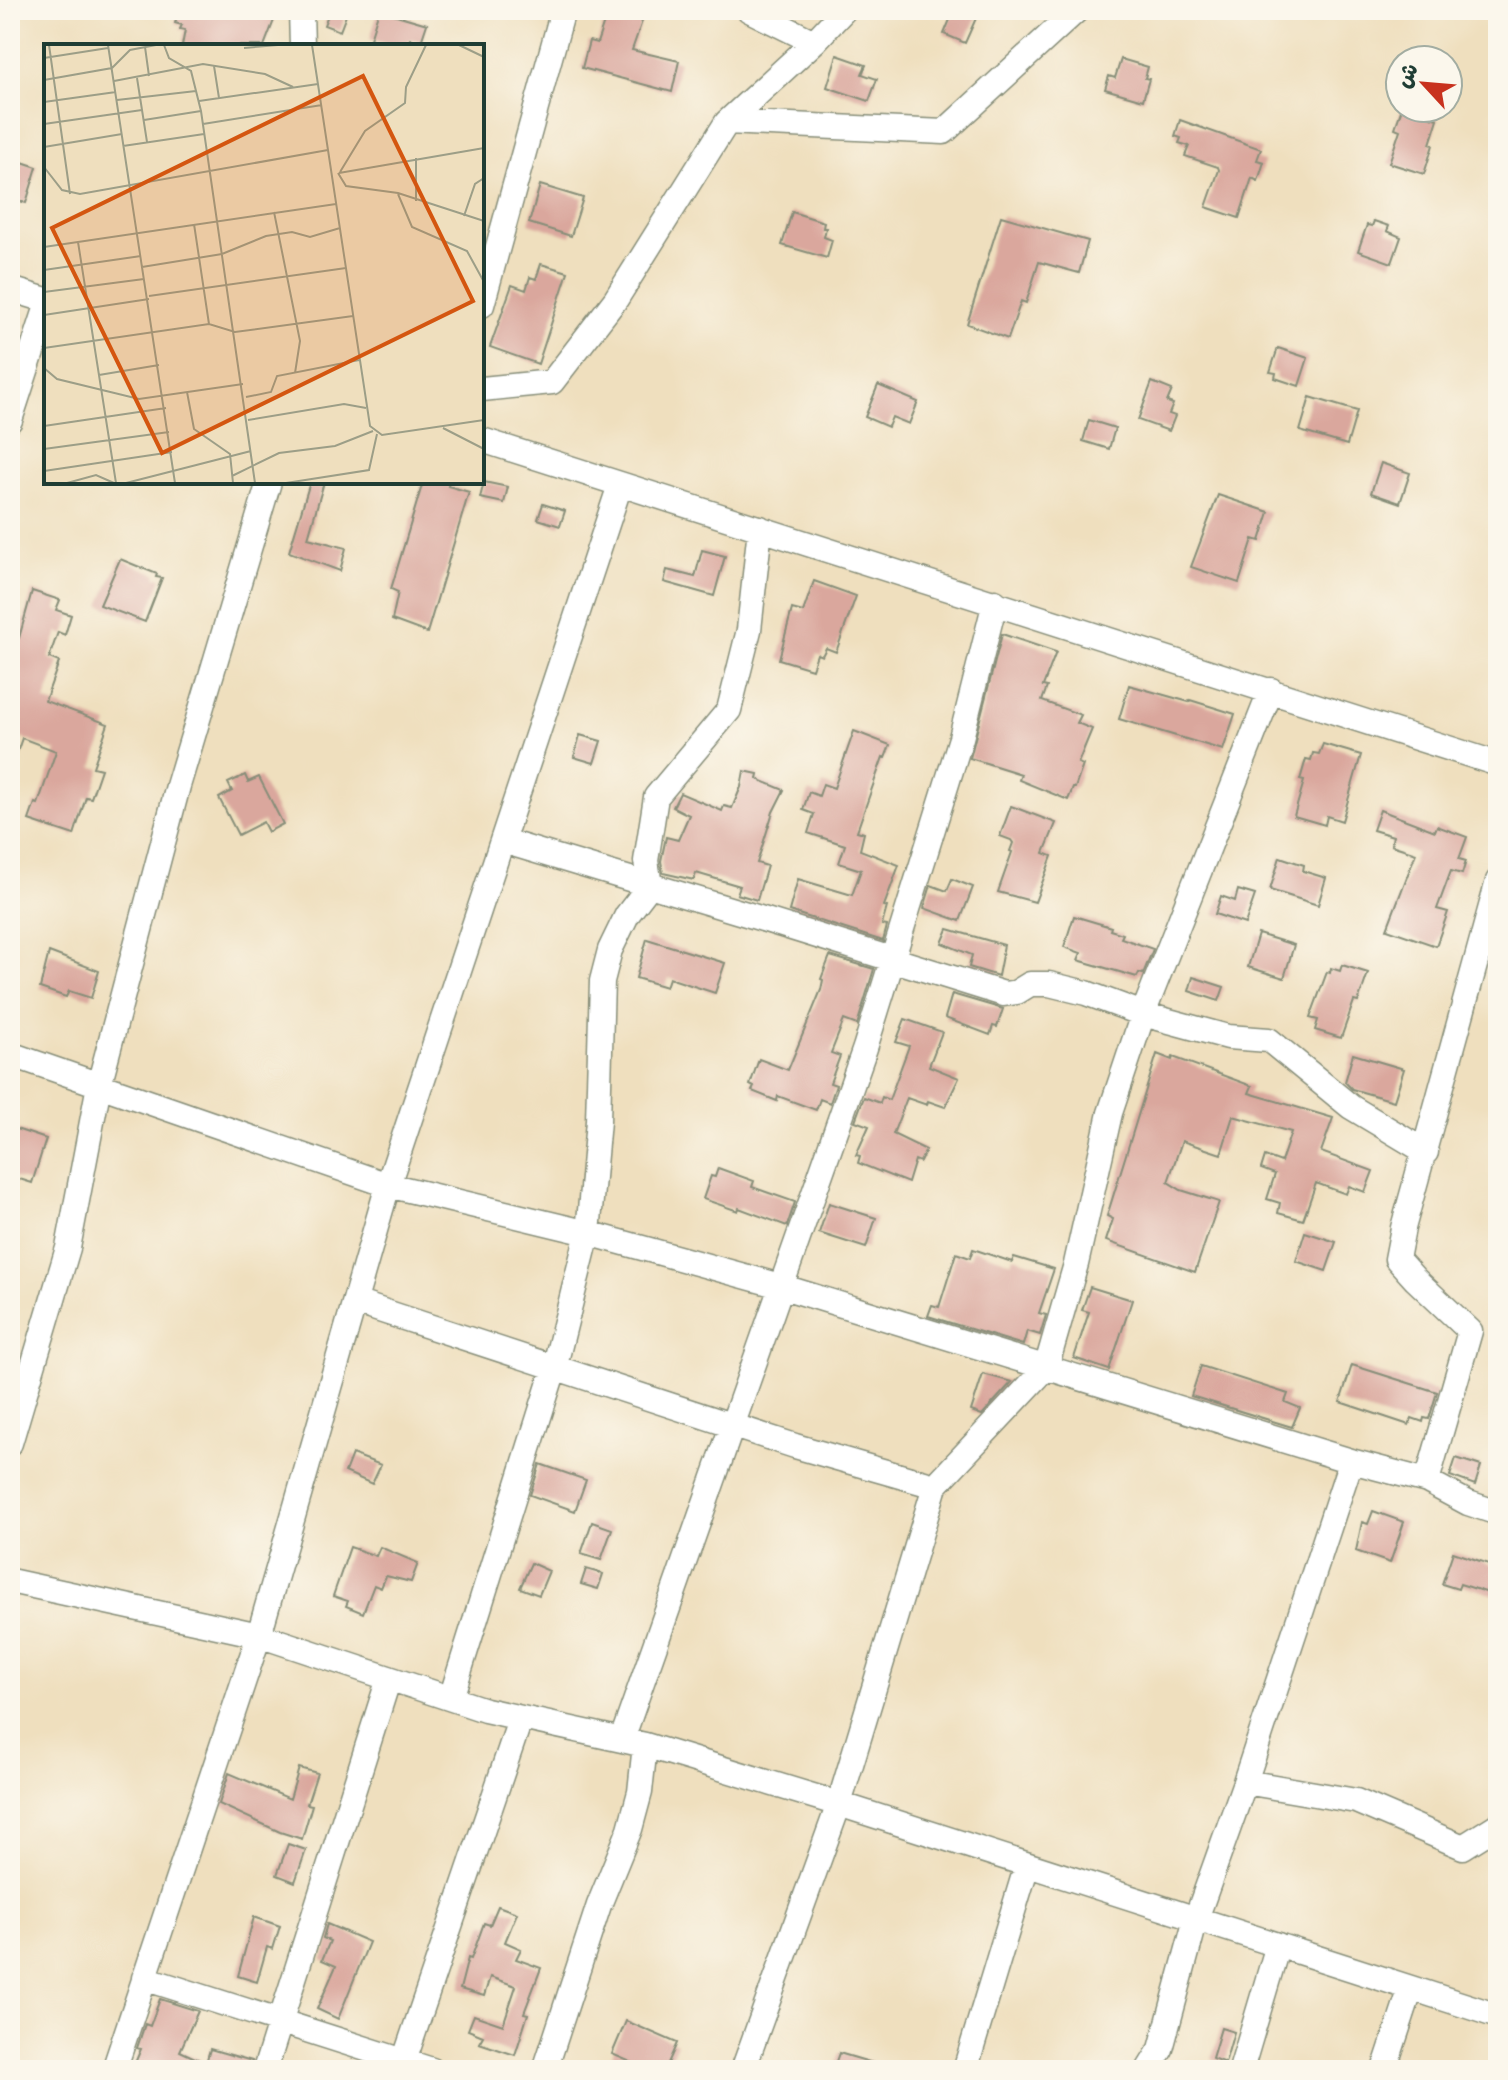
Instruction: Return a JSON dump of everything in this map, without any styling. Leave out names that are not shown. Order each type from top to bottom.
[{"type":"street","points":[[301,10],[302,44]]},
{"type":"street","points":[[484,298],[563,10]]},
{"type":"street","points":[[749,10],[814,42]]},
{"type":"street","points":[[484,389],[552,382],[616,299],[727,122],[844,10]]},
{"type":"street","points":[[727,122],[944,132],[1077,10]]},
{"type":"street","points":[[10,289],[44,299]]},
{"type":"street","points":[[10,420],[44,315]]},
{"type":"street","points":[[484,441],[1498,764]]},
{"type":"street","points":[[10,1443],[68,1248],[99,1085],[178,786],[268,484]]},
{"type":"street","points":[[114,2070],[259,1635],[388,1185],[620,485]]},
{"type":"street","points":[[451,1698],[554,1369],[588,1233],[598,1121],[602,981],[610,950],[621,927],[650,885],[646,861],[656,797],[729,710],[749,630],[760,528]]},
{"type":"street","points":[[545,2070],[599,1905],[630,1829],[640,1792],[633,1742],[730,1426],[865,1048],[893,960],[961,738],[995,602]]},
{"type":"street","points":[[743,2070],[839,1804],[935,1486],[1046,1368],[1076,1264],[1110,1113],[1143,1014],[1271,690]]},
{"type":"street","points":[[503,841],[1004,994],[1017,992],[1030,984],[1049,984],[1228,1037],[1269,1040],[1351,1107],[1426,1152]]},
{"type":"street","points":[[1427,1481],[1470,1331],[1397,1259],[1498,881]]},
{"type":"street","points":[[10,1054],[388,1185],[588,1233],[780,1286],[1351,1461],[1427,1481],[1468,1503],[1498,1513]]},
{"type":"street","points":[[355,1302],[730,1426],[935,1486]]},
{"type":"street","points":[[1148,2070],[1161,2049],[1196,1919],[1245,1782],[1351,1461]]},
{"type":"street","points":[[10,1581],[259,1635],[520,1720],[633,1742],[839,1804],[1498,2016]]},
{"type":"street","points":[[265,2070],[389,1678]]},
{"type":"street","points":[[403,2066],[520,1720]]},
{"type":"street","points":[[1245,1782],[1356,1801],[1463,1847],[1498,1825]]},
{"type":"street","points":[[965,2070],[1027,1865]]},
{"type":"street","points":[[1241,2070],[1278,1945]]},
{"type":"street","points":[[144,1978],[403,2066],[432,2070]]},
{"type":"street","points":[[1384,2070],[1411,1988]]},
{"type":"building","points":[[179,10],[278,10],[265,44],[182,44],[185,30],[175,23]]},
{"type":"building","points":[[330,10],[348,10],[340,31],[324,25]]},
{"type":"building","points":[[379,10],[427,24],[421,42],[410,39],[409,44],[386,44],[370,39]]},
{"type":"building","points":[[608,10],[646,10],[632,50],[679,61],[672,92],[582,68],[589,41],[597,43]]},
{"type":"building","points":[[954,10],[977,16],[965,43],[944,34]]},
{"type":"building","points":[[837,55],[866,65],[862,74],[877,79],[869,101],[827,87]]},
{"type":"building","points":[[1121,59],[1148,67],[1145,78],[1149,79],[1143,100],[1105,89],[1109,76],[1115,78]]},
{"type":"building","points":[[1180,120],[1261,149],[1257,160],[1264,162],[1258,181],[1252,178],[1239,218],[1206,207],[1219,170],[1185,156],[1189,146],[1179,143],[1181,138],[1175,136]]},
{"type":"building","points":[[1396,124],[1436,124],[1424,174],[1389,163],[1400,130],[1395,128]]},
{"type":"building","points":[[10,158],[37,167],[26,203],[10,198]]},
{"type":"building","points":[[540,185],[583,198],[571,236],[529,223]]},
{"type":"building","points":[[792,212],[824,222],[824,237],[832,240],[827,258],[782,245]]},
{"type":"building","points":[[1001,216],[1088,241],[1079,273],[1039,262],[1026,303],[1021,301],[1008,339],[967,324]]},
{"type":"building","points":[[1374,221],[1389,226],[1387,231],[1401,237],[1392,263],[1358,251],[1367,225],[1372,226]]},
{"type":"building","points":[[541,264],[568,272],[538,364],[490,347],[512,285],[526,290],[530,277],[536,279]]},
{"type":"building","points":[[1278,348],[1308,358],[1299,386],[1275,378],[1276,373],[1270,372]]},
{"type":"building","points":[[1152,382],[1172,390],[1167,402],[1173,404],[1169,414],[1175,416],[1169,431],[1138,420]]},
{"type":"building","points":[[878,385],[918,402],[909,424],[892,417],[888,427],[865,417]]},
{"type":"building","points":[[1310,397],[1357,411],[1347,445],[1300,431]]},
{"type":"building","points":[[1089,420],[1115,428],[1109,449],[1083,441]]},
{"type":"building","points":[[1381,463],[1410,473],[1400,503],[1371,493]]},
{"type":"building","points":[[484,482],[508,487],[504,503],[480,498]]},
{"type":"building","points":[[309,484],[323,484],[308,538],[346,548],[340,571],[289,552]]},
{"type":"building","points":[[422,484],[448,484],[469,492],[427,633],[392,620],[398,592],[391,589]]},
{"type":"building","points":[[1218,495],[1269,512],[1260,541],[1253,539],[1239,583],[1191,567]]},
{"type":"building","points":[[543,504],[565,511],[560,526],[538,519]]},
{"type":"building","points":[[702,550],[725,556],[714,596],[664,582],[667,570],[695,577]]},
{"type":"building","points":[[120,559],[162,578],[145,622],[100,605]]},
{"type":"building","points":[[814,581],[856,596],[836,652],[826,648],[822,656],[817,654],[812,669],[779,659],[792,609],[803,612]]},
{"type":"building","points":[[32,591],[60,600],[56,610],[71,615],[65,635],[58,632],[49,658],[59,662],[45,701],[108,724],[93,767],[101,769],[91,798],[86,797],[74,835],[29,820],[35,803],[38,804],[56,751],[22,738],[10,766],[10,635],[19,638]]},
{"type":"building","points":[[1002,634],[1056,652],[1043,686],[1047,687],[1042,701],[1081,715],[1077,723],[1092,729],[1078,763],[1083,765],[1068,800],[1019,780],[1021,774],[970,758]]},
{"type":"building","points":[[1129,685],[1235,714],[1223,750],[1119,719]]},
{"type":"building","points":[[854,731],[890,745],[857,831],[864,833],[860,850],[899,865],[884,906],[887,907],[882,925],[887,926],[883,941],[789,911],[798,879],[852,895],[861,870],[839,863],[845,845],[808,833],[814,814],[803,810],[809,792],[819,796],[823,784],[834,788]]},
{"type":"building","points":[[580,735],[601,741],[594,763],[574,757]]},
{"type":"building","points":[[1323,744],[1361,755],[1342,821],[1327,816],[1325,825],[1294,816],[1304,781],[1300,780],[1306,759],[1311,760],[1313,753],[1319,754]]},
{"type":"building","points":[[744,771],[758,774],[757,779],[784,790],[773,812],[757,863],[767,866],[757,900],[737,894],[740,886],[696,873],[694,880],[663,873],[661,861],[666,837],[678,840],[689,815],[673,807],[680,793],[722,811],[724,806],[732,808]]},
{"type":"building","points":[[245,775],[248,782],[259,777],[283,824],[268,832],[263,822],[238,835],[219,798],[232,791],[228,783]]},
{"type":"building","points":[[1011,806],[1056,823],[1044,853],[1052,856],[1035,902],[998,892],[1012,852],[1011,840],[1000,836]]},
{"type":"building","points":[[1380,810],[1435,831],[1437,826],[1467,837],[1459,859],[1466,861],[1462,874],[1451,871],[1437,909],[1448,912],[1436,946],[1387,929],[1416,853],[1391,845],[1393,836],[1373,830]]},
{"type":"building","points":[[1280,857],[1304,865],[1303,871],[1326,878],[1318,905],[1270,890]]},
{"type":"building","points":[[952,879],[973,887],[960,921],[924,908],[931,885],[947,891]]},
{"type":"building","points":[[1238,890],[1255,895],[1245,924],[1215,914],[1221,896],[1235,901]]},
{"type":"building","points":[[1074,916],[1111,927],[1110,930],[1123,934],[1121,938],[1153,949],[1143,974],[1139,973],[1137,977],[1078,960],[1081,953],[1064,947]]},
{"type":"building","points":[[948,929],[1004,945],[998,976],[969,967],[972,955],[942,943]]},
{"type":"building","points":[[1258,934],[1294,945],[1284,978],[1248,967]]},
{"type":"building","points":[[647,939],[725,963],[715,993],[669,978],[666,987],[636,978]]},
{"type":"building","points":[[49,952],[99,971],[91,998],[69,991],[66,997],[40,988]]},
{"type":"building","points":[[830,956],[874,969],[857,1025],[844,1020],[831,1053],[840,1056],[830,1083],[836,1085],[830,1103],[820,1099],[816,1110],[778,1096],[777,1101],[752,1091],[754,1087],[750,1085],[759,1059],[788,1070],[821,990],[821,979]]},
{"type":"building","points":[[1342,965],[1368,973],[1341,1038],[1315,1030],[1318,1020],[1310,1018],[1327,972],[1330,973],[1331,968],[1340,971]]},
{"type":"building","points":[[1193,977],[1224,987],[1219,1001],[1189,991]]},
{"type":"building","points":[[952,994],[1003,1009],[997,1027],[993,1026],[990,1035],[945,1018]]},
{"type":"building","points":[[905,1019],[942,1032],[929,1066],[959,1078],[945,1107],[907,1098],[893,1134],[926,1150],[920,1162],[915,1160],[908,1183],[858,1163],[860,1156],[856,1155],[869,1126],[855,1121],[864,1097],[880,1103],[882,1097],[889,1100],[909,1046],[896,1042]]},
{"type":"building","points":[[1157,1054],[1252,1086],[1249,1093],[1333,1118],[1321,1152],[1373,1171],[1365,1192],[1349,1186],[1346,1194],[1316,1183],[1303,1220],[1278,1213],[1280,1203],[1267,1199],[1275,1174],[1261,1169],[1265,1156],[1281,1162],[1291,1132],[1233,1116],[1221,1154],[1182,1141],[1168,1182],[1181,1190],[1219,1202],[1195,1272],[1106,1241],[1113,1219],[1107,1216]]},
{"type":"building","points":[[1353,1054],[1404,1069],[1394,1101],[1352,1089],[1345,1082]]},
{"type":"building","points":[[10,1127],[46,1139],[32,1183],[10,1176]]},
{"type":"building","points":[[718,1168],[754,1181],[752,1187],[795,1202],[787,1226],[739,1208],[738,1211],[703,1199],[711,1176],[715,1177]]},
{"type":"building","points":[[829,1203],[876,1218],[866,1248],[819,1233]]},
{"type":"building","points":[[1305,1232],[1336,1242],[1326,1271],[1296,1261]]},
{"type":"building","points":[[973,1249],[1012,1262],[1014,1257],[1054,1269],[1039,1313],[1046,1315],[1040,1335],[1027,1331],[1023,1345],[928,1316],[932,1305],[939,1307],[956,1253],[970,1258]]},
{"type":"building","points":[[1090,1287],[1132,1300],[1109,1370],[1074,1358],[1089,1312],[1082,1310]]},
{"type":"building","points":[[1352,1365],[1437,1392],[1429,1419],[1424,1418],[1423,1422],[1412,1418],[1409,1425],[1340,1402]]},
{"type":"building","points":[[1201,1366],[1288,1394],[1285,1402],[1300,1408],[1292,1427],[1191,1396]]},
{"type":"building","points":[[983,1374],[1012,1382],[982,1415],[971,1411]]},
{"type":"building","points":[[352,1454],[381,1465],[372,1484],[345,1472]]},
{"type":"building","points":[[1456,1458],[1481,1466],[1475,1485],[1450,1476]]},
{"type":"building","points":[[540,1464],[586,1480],[575,1511],[530,1495]]},
{"type":"building","points":[[1373,1511],[1404,1522],[1390,1563],[1356,1551],[1362,1522],[1368,1524]]},
{"type":"building","points":[[592,1522],[612,1529],[601,1560],[581,1554]]},
{"type":"building","points":[[350,1547],[376,1556],[380,1547],[418,1563],[411,1582],[386,1576],[381,1588],[374,1585],[363,1613],[346,1606],[348,1601],[333,1596]]},
{"type":"building","points":[[1453,1552],[1498,1567],[1498,1596],[1460,1584],[1458,1589],[1442,1584]]},
{"type":"building","points":[[531,1563],[549,1571],[539,1595],[520,1588]]},
{"type":"building","points":[[586,1569],[603,1574],[598,1589],[581,1584]]},
{"type":"building","points":[[299,1768],[317,1773],[307,1804],[312,1805],[302,1839],[219,1804],[229,1773],[290,1799]]},
{"type":"building","points":[[288,1844],[306,1850],[295,1882],[277,1875]]},
{"type":"building","points":[[498,1906],[517,1913],[505,1942],[521,1949],[516,1959],[541,1968],[524,2013],[528,2014],[515,2055],[479,2043],[483,2036],[468,2030],[474,2015],[503,2025],[516,1986],[490,1977],[484,1996],[460,1989],[468,1958],[471,1959],[484,1923],[490,1925]]},
{"type":"building","points":[[254,1917],[280,1926],[273,1949],[267,1947],[257,1982],[238,1976]]},
{"type":"building","points":[[327,1924],[369,1942],[338,2019],[317,2009],[336,1966],[322,1960],[330,1941],[323,1938]]},
{"type":"building","points":[[160,1999],[198,2011],[180,2051],[206,2063],[210,2049],[252,2061],[250,2070],[166,2070],[152,2064],[150,2070],[132,2070],[141,2049],[137,2048],[145,2024],[150,2026]]},
{"type":"building","points":[[626,2021],[677,2043],[665,2070],[649,2070],[612,2054]]},
{"type":"building","points":[[1221,2028],[1234,2032],[1225,2063],[1212,2058]]},
{"type":"building","points":[[839,2053],[883,2066],[882,2070],[833,2070]]}]
